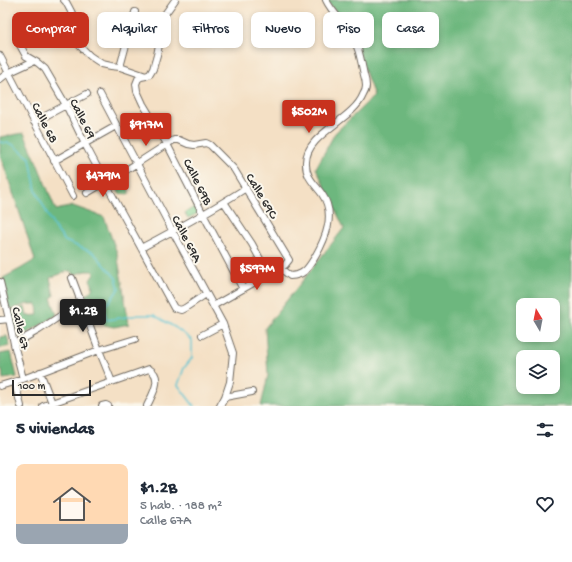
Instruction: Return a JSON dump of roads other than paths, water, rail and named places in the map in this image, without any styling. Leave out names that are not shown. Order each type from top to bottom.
[{"type":"street","points":[[66,0],[71,12]]},
{"type":"street","points":[[82,48],[90,56],[102,64],[120,67],[146,76],[150,74],[157,55],[165,14],[175,0]]},
{"type":"street","points":[[213,306],[280,268],[290,276],[298,276],[306,270],[324,242],[329,220],[327,205],[322,194],[313,184],[308,175],[306,163],[308,150],[315,141],[361,101],[367,88],[359,51],[352,35],[326,0]]},
{"type":"street","name":"Calle 69","points":[[22,48],[26,56],[42,65],[45,69],[66,105],[105,182],[174,308],[180,310],[185,308],[206,294]]},
{"type":"street","points":[[120,67],[125,48]]},
{"type":"street","name":"Calle 68","points":[[0,56],[73,196]]},
{"type":"street","points":[[0,79],[8,73],[34,61]]},
{"type":"street","name":"Calle 69B","points":[[146,76],[138,79],[136,84],[137,91],[244,289]]},
{"type":"street","points":[[34,122],[87,94]]},
{"type":"street","name":"Calle 69A","points":[[100,94],[136,164],[223,324],[233,353],[230,382],[221,406]]},
{"type":"street","points":[[54,161],[116,126]]},
{"type":"street","name":"Calle 69C","points":[[167,144],[174,140],[179,140],[194,145],[206,143],[210,145],[234,169],[289,260],[285,266],[280,268]]},
{"type":"street","points":[[87,193],[167,144]]},
{"type":"street","points":[[142,248],[173,232],[246,188]]},
{"type":"street","points":[[224,202],[252,244],[268,274]]},
{"type":"street","points":[[72,278],[112,382]]},
{"type":"street","name":"Calle 67","points":[[0,283],[24,380]]},
{"type":"street","points":[[14,344],[60,316],[84,308]]},
{"type":"street","points":[[0,320],[9,319]]},
{"type":"street","points":[[202,335],[223,324]]},
{"type":"street","points":[[0,386],[24,380],[40,372],[99,350],[135,339]]},
{"type":"street","points":[[43,406],[149,369],[154,372],[157,377],[156,384],[147,406]]},
{"type":"street","points":[[40,372],[52,403]]},
{"type":"street","points":[[15,383],[21,406]]},
{"type":"street","points":[[225,397],[252,392]]},
{"type":"street","points":[[102,406],[108,406]]},
{"type":"waterway","points":[[0,142],[12,144],[30,158],[36,191],[54,227],[65,241],[94,253],[116,278],[119,288],[111,300],[103,307],[107,320],[139,315],[154,315],[176,328],[192,340],[192,358],[184,368],[178,385],[194,406]]}]
